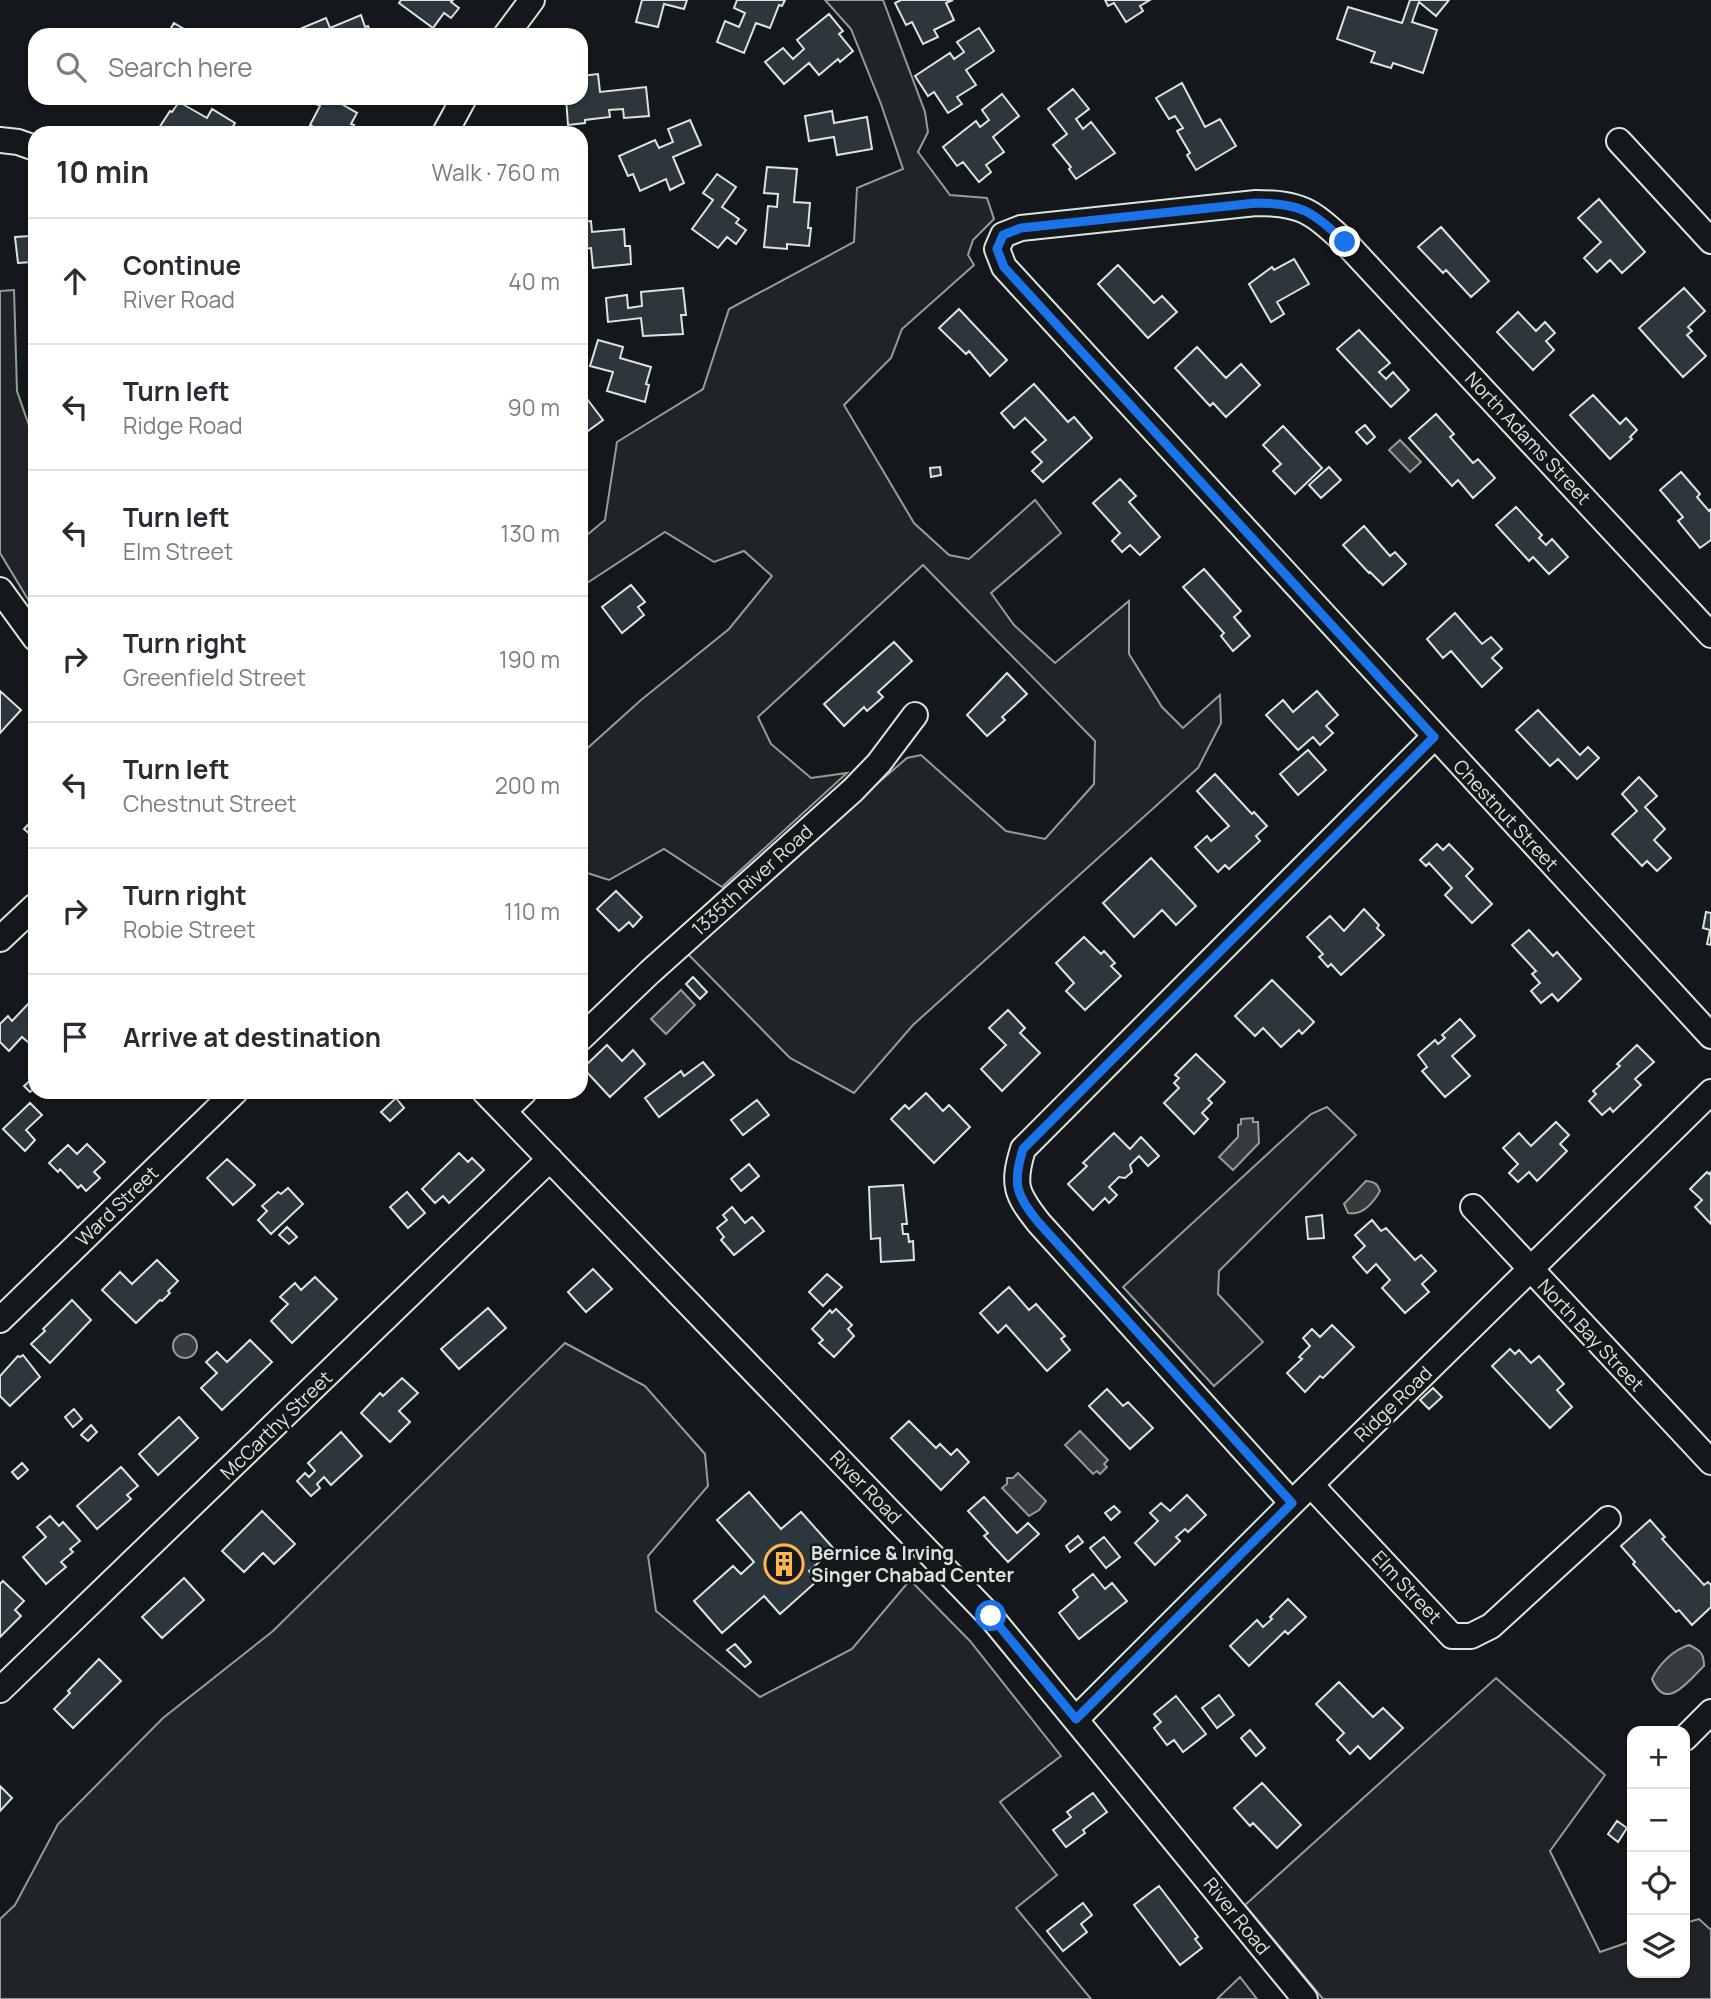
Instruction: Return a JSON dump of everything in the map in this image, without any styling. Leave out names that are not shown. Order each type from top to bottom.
[{"type":"street","points":[[511,28],[532,0]]},
{"type":"street","points":[[449,126],[460,105]]},
{"type":"street","points":[[0,140],[28,146]]},
{"type":"street","points":[[1619,141],[1711,241]]},
{"type":"street","name":"North Adams Street","points":[[997,249],[1003,235],[1021,228],[1256,203],[1285,203],[1306,210],[1345,242],[1711,635]]},
{"type":"street","name":"Chestnut Street","points":[[997,249],[1004,267],[1711,1036]]},
{"type":"street","points":[[0,590],[28,628]]},
{"type":"street","name":"1335th River Road","points":[[588,1031],[650,972],[853,790],[879,763],[915,715]]},
{"type":"street","points":[[1292,1503],[1039,1223],[1022,1202],[1015,1175],[1023,1149],[1434,737]]},
{"type":"street","points":[[0,939],[28,913]]},
{"type":"street","name":"Ridge Road","points":[[1076,1719],[1711,1091]]},
{"type":"street","name":"Ward Street","points":[[0,1320],[228,1099]]},
{"type":"street","name":"River Road","points":[[492,1099],[965,1588],[1305,1999]]},
{"type":"street","points":[[504,1111],[517,1099]]},
{"type":"street","name":"McCarthy Street","points":[[0,1690],[550,1159]]},
{"type":"street","name":"North Bay Street","points":[[1473,1207],[1711,1462]]},
{"type":"street","name":"Elm Street","points":[[1311,1485],[1452,1636],[1471,1636],[1491,1626],[1608,1519]]},
{"type":"street","points":[[1690,1733],[1711,1712]]},
{"type":"shaded area","points":[[825,0],[883,0],[925,112],[928,132],[918,152],[950,195],[987,198],[994,219],[973,240],[968,255],[974,265],[902,329],[891,358],[844,405],[914,523],[949,555],[969,559],[1035,500],[1061,533],[991,593],[1014,625],[1055,663],[1129,601],[1129,654],[1162,707],[1183,728],[1220,695],[1221,723],[1198,768],[913,1025],[854,1093],[790,1058],[684,950],[907,758],[921,755],[1006,831],[1045,839],[1094,784],[1095,741],[923,565],[758,717],[771,744],[811,778],[847,773],[722,887],[664,849],[609,880],[588,873],[588,748],[641,700],[729,629],[772,576],[744,551],[714,562],[665,532],[588,582],[588,534],[605,520],[617,442],[703,389],[729,309],[854,242],[857,188],[903,169],[851,29]]},
{"type":"shaded area","points":[[14,290],[17,391],[28,423],[28,599],[0,553],[0,291]]},
{"type":"shaded area","points":[[1400,440],[1421,462],[1410,472],[1389,450]]},
{"type":"shaded area","points":[[681,990],[695,1005],[666,1034],[651,1019]]},
{"type":"shaded area","points":[[1327,1107],[1356,1135],[1219,1271],[1218,1294],[1263,1342],[1214,1386],[1123,1287],[1311,1114]]},
{"type":"shaded area","points":[[1253,1118],[1253,1122],[1258,1122],[1259,1143],[1233,1170],[1219,1157],[1238,1137],[1241,1119]]},
{"type":"shaded area","points":[[1366,1181],[1375,1183],[1380,1191],[1362,1211],[1348,1213],[1344,1204]]},
{"type":"shaded area","points":[[180,1334],[190,1334],[197,1341],[197,1351],[190,1358],[180,1358],[173,1351],[173,1341]]},
{"type":"shaded area","points":[[565,1343],[645,1386],[705,1454],[708,1486],[648,1556],[656,1611],[760,1697],[852,1649],[910,1580],[970,1641],[1061,1756],[1000,1802],[1057,1875],[1016,1908],[1091,1999],[0,1999],[0,1919],[15,1905],[58,1824],[163,1718],[273,1631]]},
{"type":"shaded area","points":[[1080,1431],[1108,1460],[1104,1464],[1107,1467],[1100,1474],[1097,1471],[1093,1474],[1065,1445]]},
{"type":"shaded area","points":[[1018,1473],[1046,1501],[1039,1510],[1029,1516],[1002,1488],[1007,1484],[1007,1478],[1013,1478]]},
{"type":"shaded area","points":[[1689,1645],[1701,1652],[1704,1666],[1677,1691],[1664,1693],[1652,1679],[1667,1658]]},
{"type":"shaded area","points":[[1496,1678],[1605,1775],[1550,1851],[1600,1952],[1627,1943],[1627,1978],[1690,1978],[1690,1922],[1699,1919],[1711,1930],[1711,1999],[1323,1999],[1245,1905]]},
{"type":"shaded area","points":[[1240,1977],[1257,1999],[1217,1999]]},
{"type":"building","points":[[401,0],[453,0],[451,2],[459,8],[451,18],[444,13],[433,28],[399,3]]},
{"type":"building","points":[[642,0],[687,0],[684,9],[664,4],[658,27],[636,22]]},
{"type":"building","points":[[737,0],[785,0],[782,6],[779,5],[770,28],[756,23],[744,53],[717,42],[725,21],[739,27],[745,13],[734,8]]},
{"type":"building","points":[[901,0],[953,0],[946,3],[954,20],[934,30],[938,37],[923,44],[912,22],[906,25],[895,3]]},
{"type":"building","points":[[1105,0],[1150,0],[1140,6],[1143,11],[1126,22],[1114,3],[1108,6]]},
{"type":"building","points":[[1410,0],[1449,0],[1436,16],[1419,2],[1412,22],[1437,30],[1423,73],[1393,63],[1391,68],[1371,62],[1375,52],[1337,39],[1348,7],[1402,23]]},
{"type":"building","points":[[829,14],[843,31],[839,34],[853,51],[840,62],[838,59],[819,75],[809,63],[784,84],[765,62],[783,48],[793,59],[804,49],[797,40]]},
{"type":"building","points":[[361,15],[365,27],[369,28],[330,28]]},
{"type":"building","points":[[326,18],[330,28],[302,28]]},
{"type":"building","points":[[979,28],[994,51],[966,70],[976,85],[957,97],[962,104],[948,113],[934,92],[928,96],[915,76],[950,53],[954,59],[964,52],[957,42]]},
{"type":"building","points":[[598,74],[600,92],[646,87],[649,116],[624,118],[623,109],[609,110],[610,117],[568,125],[567,105],[588,105],[588,75]]},
{"type":"building","points":[[1182,83],[1205,127],[1220,119],[1236,146],[1196,170],[1177,131],[1183,128],[1175,116],[1169,119],[1156,98]]},
{"type":"building","points":[[1073,89],[1089,109],[1076,119],[1083,129],[1091,122],[1115,153],[1076,179],[1069,169],[1071,167],[1053,145],[1067,134],[1048,109]]},
{"type":"building","points":[[1002,94],[1019,116],[993,137],[1004,152],[986,165],[991,172],[979,182],[963,162],[957,166],[943,147],[976,121],[980,127],[989,120],[982,110]]},
{"type":"building","points":[[177,105],[184,105],[207,118],[212,109],[235,123],[233,126],[160,126],[170,111]]},
{"type":"building","points":[[318,105],[343,105],[357,113],[351,124],[354,126],[310,125],[320,106]]},
{"type":"building","points":[[832,111],[834,123],[867,117],[872,149],[837,155],[834,137],[809,141],[805,116]]},
{"type":"building","points":[[690,120],[701,145],[673,157],[684,183],[670,190],[666,179],[640,191],[633,174],[628,176],[619,156],[655,140],[659,148],[673,142],[668,129]]},
{"type":"building","points":[[767,167],[797,169],[794,202],[810,203],[809,246],[787,244],[787,249],[764,247],[768,206],[777,207],[778,194],[764,193]]},
{"type":"building","points":[[717,174],[736,187],[722,207],[739,219],[736,223],[746,230],[736,244],[727,237],[718,248],[692,229],[713,200],[703,193]]},
{"type":"building","points":[[1599,199],[1645,252],[1622,273],[1610,260],[1597,272],[1584,258],[1601,242],[1578,218]]},
{"type":"building","points":[[588,221],[591,221],[592,232],[624,229],[625,246],[630,246],[631,264],[593,268],[591,248],[588,248]]},
{"type":"building","points":[[1441,227],[1489,281],[1471,297],[1446,270],[1443,273],[1418,247]]},
{"type":"building","points":[[28,236],[28,262],[18,263],[15,237]]},
{"type":"building","points":[[1294,259],[1309,284],[1277,302],[1284,314],[1271,322],[1249,284],[1272,267],[1274,270]]},
{"type":"building","points":[[1118,265],[1154,303],[1162,296],[1177,312],[1148,338],[1098,284]]},
{"type":"building","points":[[683,288],[686,315],[681,315],[683,334],[643,336],[641,318],[608,322],[606,298],[627,295],[628,308],[642,306],[641,292]]},
{"type":"building","points":[[1684,288],[1705,311],[1688,327],[1692,331],[1687,335],[1706,356],[1683,377],[1639,328]]},
{"type":"building","points":[[959,309],[1007,360],[990,376],[969,351],[966,354],[939,328]]},
{"type":"building","points":[[1518,312],[1536,331],[1545,322],[1555,333],[1546,341],[1554,350],[1533,370],[1497,332]]},
{"type":"building","points":[[1359,330],[1390,363],[1379,372],[1386,379],[1393,372],[1409,390],[1391,407],[1337,349]]},
{"type":"building","points":[[598,340],[623,347],[620,358],[651,367],[645,402],[607,391],[613,372],[590,366]]},
{"type":"building","points":[[1197,347],[1226,378],[1241,364],[1260,385],[1226,417],[1213,403],[1210,406],[1175,368]]},
{"type":"building","points":[[1034,384],[1068,422],[1074,417],[1092,438],[1043,482],[1032,471],[1042,462],[1032,452],[1046,440],[1025,418],[1014,428],[1001,413]]},
{"type":"building","points":[[1593,395],[1620,424],[1626,418],[1637,430],[1630,437],[1632,439],[1610,459],[1570,415]]},
{"type":"building","points":[[588,400],[603,420],[588,431]]},
{"type":"building","points":[[1436,414],[1454,434],[1450,437],[1473,463],[1478,459],[1495,478],[1473,498],[1458,480],[1452,486],[1409,438]]},
{"type":"building","points":[[1365,425],[1375,437],[1367,444],[1356,432]]},
{"type":"building","points":[[1283,426],[1322,468],[1295,494],[1273,471],[1281,464],[1263,445]]},
{"type":"building","points":[[940,467],[941,475],[931,477],[930,468]]},
{"type":"building","points":[[1329,467],[1341,480],[1321,498],[1309,485]]},
{"type":"building","points":[[1681,472],[1700,494],[1697,497],[1709,511],[1711,509],[1711,540],[1700,548],[1678,521],[1683,517],[1660,490]]},
{"type":"building","points":[[1120,479],[1136,496],[1129,502],[1160,537],[1140,555],[1130,545],[1122,552],[1112,541],[1120,533],[1093,503]]},
{"type":"building","points":[[1516,507],[1542,535],[1539,538],[1546,545],[1552,539],[1568,557],[1549,574],[1533,557],[1529,561],[1496,525]]},
{"type":"building","points":[[1364,526],[1390,556],[1395,552],[1406,564],[1383,585],[1343,545]]},
{"type":"building","points":[[1204,569],[1241,611],[1234,617],[1250,636],[1233,651],[1221,636],[1224,633],[1183,587]]},
{"type":"building","points":[[631,585],[645,602],[638,607],[644,615],[622,633],[602,607]]},
{"type":"building","points":[[1455,613],[1482,644],[1491,637],[1502,649],[1492,658],[1502,668],[1482,687],[1451,651],[1443,658],[1427,639]]},
{"type":"building","points":[[894,642],[912,661],[878,692],[883,697],[867,711],[864,707],[844,726],[824,704]]},
{"type":"building","points":[[1007,673],[1027,694],[1002,717],[1005,720],[987,736],[967,715]]},
{"type":"building","points":[[0,691],[21,710],[0,733]]},
{"type":"building","points":[[1317,691],[1338,715],[1326,726],[1333,733],[1320,745],[1313,737],[1298,750],[1266,715],[1283,700],[1293,712]]},
{"type":"building","points":[[1538,710],[1580,755],[1588,747],[1599,758],[1577,779],[1558,759],[1550,766],[1516,730]]},
{"type":"building","points":[[1308,750],[1326,770],[1298,795],[1280,774]]},
{"type":"building","points":[[1215,774],[1252,814],[1254,812],[1267,826],[1256,836],[1260,841],[1229,869],[1225,865],[1218,872],[1195,847],[1207,836],[1211,841],[1229,826],[1197,791]]},
{"type":"building","points":[[1639,777],[1657,796],[1645,807],[1665,829],[1654,840],[1671,858],[1657,871],[1647,861],[1642,866],[1612,834],[1637,811],[1622,794]]},
{"type":"building","points":[[1437,844],[1443,850],[1449,844],[1473,869],[1466,876],[1492,904],[1472,923],[1445,895],[1452,888],[1429,863],[1426,866],[1420,860]]},
{"type":"building","points":[[1151,858],[1196,906],[1176,925],[1162,910],[1134,937],[1103,903]]},
{"type":"building","points":[[616,891],[642,917],[633,927],[629,922],[619,931],[597,909]]},
{"type":"building","points":[[1364,909],[1379,925],[1377,928],[1384,935],[1341,975],[1331,964],[1328,967],[1319,957],[1323,954],[1307,937],[1330,916],[1344,931]]},
{"type":"building","points":[[1706,912],[1711,913],[1711,945],[1707,944],[1710,930],[1703,928]]},
{"type":"building","points":[[1529,930],[1553,956],[1557,952],[1581,979],[1558,1001],[1552,994],[1541,1003],[1531,991],[1540,983],[1532,974],[1536,971],[1512,945]]},
{"type":"building","points":[[1084,937],[1101,954],[1104,951],[1115,963],[1111,966],[1121,976],[1085,1010],[1066,991],[1074,983],[1056,963]]},
{"type":"building","points":[[693,977],[707,992],[700,999],[686,984]]},
{"type":"building","points":[[1272,980],[1314,1022],[1302,1034],[1299,1030],[1281,1047],[1263,1028],[1255,1036],[1235,1016]]},
{"type":"building","points":[[28,1004],[28,1042],[22,1037],[9,1051],[0,1042],[0,1024],[8,1016],[12,1021]]},
{"type":"building","points":[[1008,1010],[1025,1028],[1020,1033],[1040,1053],[1002,1091],[981,1069],[1006,1045],[989,1028]]},
{"type":"building","points":[[1460,1019],[1475,1036],[1452,1056],[1470,1076],[1445,1097],[1422,1071],[1427,1067],[1418,1055],[1435,1040],[1438,1044],[1445,1038],[1442,1035]]},
{"type":"building","points":[[607,1045],[622,1061],[633,1050],[645,1064],[610,1097],[588,1073],[588,1063]]},
{"type":"building","points":[[1637,1045],[1654,1062],[1635,1079],[1641,1085],[1613,1112],[1610,1108],[1602,1115],[1589,1101],[1596,1094],[1593,1091],[1620,1066],[1617,1064]]},
{"type":"building","points":[[1196,1054],[1225,1082],[1208,1099],[1212,1103],[1202,1113],[1208,1119],[1194,1134],[1164,1103],[1179,1088],[1174,1083],[1179,1078],[1175,1075]]},
{"type":"building","points":[[703,1062],[714,1075],[659,1117],[645,1098],[681,1071],[684,1076]]},
{"type":"building","points":[[926,1093],[943,1111],[949,1105],[970,1127],[934,1163],[891,1119],[905,1105],[909,1109]]},
{"type":"building","points":[[395,1099],[404,1108],[390,1121],[381,1112]]},
{"type":"building","points":[[757,1100],[769,1115],[743,1135],[731,1120]]},
{"type":"building","points":[[30,1103],[42,1115],[26,1130],[35,1140],[25,1151],[3,1129]]},
{"type":"building","points":[[1556,1122],[1569,1135],[1560,1144],[1567,1151],[1537,1181],[1529,1172],[1518,1182],[1509,1173],[1518,1164],[1503,1148],[1519,1133],[1531,1146]]},
{"type":"building","points":[[1114,1133],[1130,1149],[1141,1137],[1159,1156],[1148,1166],[1139,1156],[1130,1165],[1132,1172],[1125,1178],[1119,1177],[1109,1187],[1117,1195],[1109,1203],[1105,1198],[1093,1210],[1068,1184],[1087,1166],[1083,1163]]},
{"type":"building","points":[[87,1144],[105,1162],[94,1172],[100,1178],[86,1191],[81,1185],[78,1188],[60,1169],[58,1172],[49,1163],[68,1145],[77,1154]]},
{"type":"building","points":[[459,1153],[468,1162],[472,1158],[484,1170],[449,1203],[443,1196],[435,1203],[422,1189]]},
{"type":"building","points":[[227,1159],[255,1185],[233,1205],[207,1178]]},
{"type":"building","points":[[749,1164],[759,1176],[741,1191],[731,1179]]},
{"type":"building","points":[[1707,1172],[1711,1172],[1711,1224],[1695,1207],[1702,1200],[1690,1189]]},
{"type":"building","points":[[903,1185],[907,1224],[902,1224],[903,1234],[908,1234],[909,1242],[913,1241],[914,1260],[881,1262],[880,1238],[871,1239],[869,1187]]},
{"type":"building","points":[[288,1188],[303,1204],[271,1234],[258,1220],[267,1211],[262,1206],[278,1192],[281,1194]]},
{"type":"building","points":[[407,1192],[425,1213],[408,1228],[390,1207]]},
{"type":"building","points":[[732,1207],[745,1223],[752,1217],[764,1231],[734,1255],[721,1240],[724,1237],[717,1228],[727,1220],[723,1215]]},
{"type":"building","points":[[1322,1215],[1324,1238],[1308,1239],[1306,1217]]},
{"type":"building","points":[[1372,1220],[1381,1231],[1386,1228],[1415,1260],[1421,1255],[1436,1271],[1422,1284],[1429,1292],[1405,1313],[1382,1288],[1390,1280],[1376,1264],[1367,1273],[1353,1257],[1365,1246],[1355,1235]]},
{"type":"building","points":[[287,1227],[297,1237],[289,1244],[279,1235]]},
{"type":"building","points":[[157,1260],[178,1281],[162,1301],[136,1323],[102,1290],[120,1272],[132,1284]]},
{"type":"building","points":[[593,1269],[612,1289],[586,1312],[568,1292]]},
{"type":"building","points":[[827,1274],[842,1287],[823,1306],[809,1292]]},
{"type":"building","points":[[315,1277],[337,1299],[292,1343],[271,1321],[288,1304],[280,1297],[295,1283],[301,1290]]},
{"type":"building","points":[[1009,1287],[1029,1310],[1036,1304],[1065,1336],[1061,1339],[1070,1350],[1047,1371],[1006,1325],[998,1333],[980,1313]]},
{"type":"building","points":[[72,1300],[91,1320],[50,1363],[31,1344]]},
{"type":"building","points":[[488,1308],[506,1328],[459,1369],[441,1349]]},
{"type":"building","points":[[836,1309],[852,1325],[848,1329],[854,1336],[834,1357],[819,1343],[823,1340],[812,1329],[830,1310],[832,1313]]},
{"type":"building","points":[[1332,1325],[1354,1347],[1305,1392],[1287,1373],[1302,1359],[1299,1357],[1310,1346],[1303,1338],[1312,1329],[1320,1337]]},
{"type":"building","points":[[250,1340],[272,1362],[222,1410],[201,1388],[217,1373],[206,1362],[217,1352],[227,1362]]},
{"type":"building","points":[[1510,1349],[1515,1354],[1519,1350],[1531,1363],[1539,1356],[1564,1384],[1557,1390],[1572,1407],[1550,1428],[1492,1366]]},
{"type":"building","points":[[23,1355],[40,1377],[10,1406],[0,1396],[0,1376],[18,1356]]},
{"type":"building","points":[[402,1378],[418,1393],[399,1411],[410,1422],[390,1442],[361,1413],[380,1393],[383,1396]]},
{"type":"building","points":[[1433,1388],[1442,1397],[1429,1409],[1420,1400]]},
{"type":"building","points":[[1107,1389],[1123,1406],[1128,1402],[1153,1428],[1130,1449],[1089,1406]]},
{"type":"building","points":[[74,1409],[82,1419],[73,1427],[65,1417]]},
{"type":"building","points":[[179,1417],[198,1438],[158,1475],[139,1454]]},
{"type":"building","points":[[909,1421],[936,1448],[940,1444],[951,1455],[957,1449],[969,1462],[941,1490],[891,1438]]},
{"type":"building","points":[[91,1425],[97,1432],[88,1441],[81,1435]]},
{"type":"building","points":[[341,1432],[362,1456],[331,1485],[324,1477],[317,1484],[320,1488],[311,1496],[297,1481],[305,1473],[309,1477],[315,1471],[308,1463]]},
{"type":"building","points":[[22,1463],[28,1470],[18,1479],[12,1472]]},
{"type":"building","points":[[121,1467],[138,1486],[127,1495],[131,1499],[97,1529],[77,1506]]},
{"type":"building","name":"Bernice & Irving Singer Chabad Center","points":[[749,1492],[781,1529],[801,1512],[834,1549],[809,1571],[817,1581],[780,1614],[764,1596],[722,1633],[694,1601],[733,1566],[741,1574],[754,1562],[717,1520]]},
{"type":"building","points":[[1187,1495],[1206,1515],[1188,1532],[1185,1529],[1176,1537],[1180,1541],[1155,1565],[1135,1543],[1158,1521],[1150,1513],[1161,1503],[1170,1511]]},
{"type":"building","points":[[984,1497],[1017,1533],[1028,1523],[1039,1534],[1008,1562],[984,1536],[988,1533],[968,1511]]},
{"type":"building","points":[[1114,1506],[1120,1512],[1111,1520],[1105,1513]]},
{"type":"building","points":[[262,1511],[295,1544],[274,1564],[263,1553],[244,1572],[222,1551]]},
{"type":"building","points":[[50,1516],[59,1526],[63,1522],[80,1541],[70,1549],[73,1552],[61,1562],[66,1567],[46,1584],[23,1557],[46,1537],[37,1527]]},
{"type":"building","points":[[1650,1520],[1665,1537],[1662,1539],[1704,1585],[1708,1582],[1711,1585],[1711,1607],[1692,1625],[1679,1610],[1676,1612],[1633,1564],[1635,1562],[1621,1546]]},
{"type":"building","points":[[1078,1536],[1083,1542],[1070,1552],[1066,1546]]},
{"type":"building","points":[[1104,1537],[1120,1557],[1106,1568],[1090,1548]]},
{"type":"building","points":[[1093,1574],[1105,1589],[1112,1583],[1127,1601],[1079,1639],[1059,1613],[1078,1597],[1073,1590]]},
{"type":"building","points":[[184,1578],[204,1600],[162,1638],[142,1617]]},
{"type":"building","points":[[3,1581],[24,1601],[15,1610],[21,1616],[0,1637],[0,1584]]},
{"type":"building","points":[[1288,1599],[1306,1617],[1288,1634],[1285,1631],[1249,1666],[1230,1646],[1257,1620],[1263,1627]]},
{"type":"building","points":[[735,1644],[751,1662],[745,1667],[727,1650]]},
{"type":"building","points":[[99,1659],[121,1681],[73,1728],[54,1709]]},
{"type":"building","points":[[1339,1682],[1373,1717],[1383,1708],[1403,1728],[1370,1759],[1358,1746],[1350,1754],[1337,1740],[1344,1733],[1316,1704]]},
{"type":"building","points":[[1219,1695],[1234,1715],[1217,1728],[1202,1708]]},
{"type":"building","points":[[1176,1696],[1206,1734],[1183,1752],[1174,1740],[1167,1745],[1154,1728],[1161,1722],[1154,1714]]},
{"type":"building","points":[[1250,1730],[1265,1748],[1256,1756],[1241,1738]]},
{"type":"building","points":[[1262,1783],[1301,1825],[1277,1848],[1253,1823],[1250,1826],[1234,1808]]},
{"type":"building","points":[[0,1786],[12,1798],[0,1811]]},
{"type":"building","points":[[1093,1793],[1107,1812],[1066,1847],[1053,1830],[1071,1817],[1067,1812]]},
{"type":"building","points":[[1617,1821],[1627,1828],[1618,1842],[1608,1834]]},
{"type":"building","points":[[1159,1886],[1198,1937],[1195,1939],[1202,1948],[1180,1965],[1134,1905]]},
{"type":"building","points":[[1083,1903],[1092,1915],[1081,1924],[1087,1932],[1063,1951],[1047,1931]]},
{"type":"place","name":"Bernice & Irving Singer Chabad Center","points":[[784,1564]]},
{"type":"route","points":[[991,1616],[1076,1719],[1292,1503],[1039,1223],[1022,1202],[1015,1175],[1023,1149],[1434,737],[1004,267],[997,249],[1003,235],[1021,228],[1256,203],[1285,203],[1306,210],[1345,242]]}]
